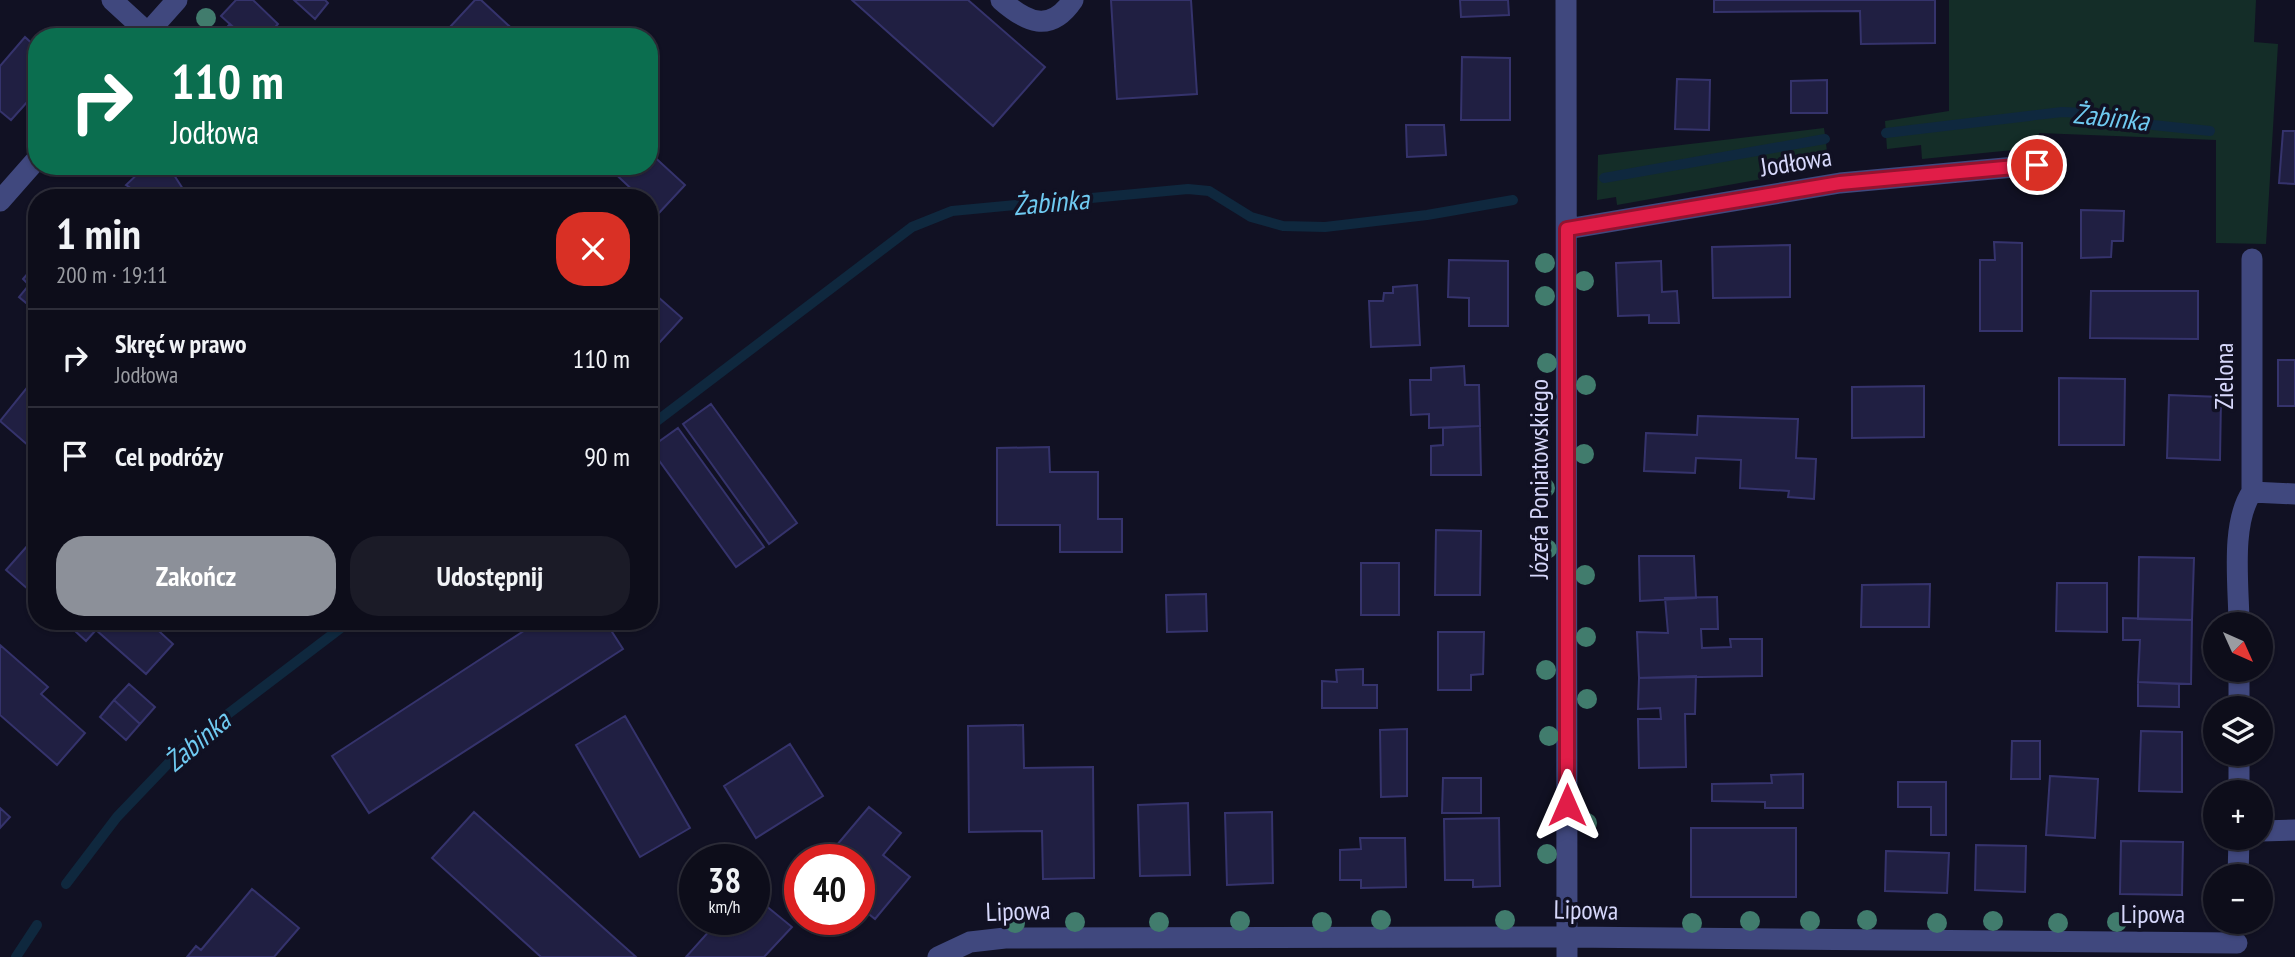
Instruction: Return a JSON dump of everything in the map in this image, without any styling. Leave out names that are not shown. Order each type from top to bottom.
[{"type":"street","points":[[111,0],[139,28]]},
{"type":"street","points":[[152,28],[177,0]]},
{"type":"street","points":[[1001,0],[1030,22],[1045,22],[1059,14],[1073,0]]},
{"type":"street","name":"Józefa Poniatowskiego","points":[[1566,0],[1567,947]]},
{"type":"street","name":"Jodłowa","points":[[1567,229],[1840,183],[2037,165]]},
{"type":"street","points":[[0,201],[28,169]]},
{"type":"street","name":"Zielona","points":[[2239,612],[2241,514],[2252,492],[2252,259]]},
{"type":"street","points":[[2252,492],[2295,494]]},
{"type":"street","points":[[2273,831],[2295,830]]},
{"type":"street","name":"Lipowa","points":[[938,957],[970,942],[1005,938],[1567,947],[2237,941]]},
{"type":"green space","points":[[1949,0],[2256,0],[2254,42],[2278,44],[2266,244],[2216,243],[2216,140],[2039,133],[2040,158],[2034,158],[2034,148],[1922,159],[1921,145],[1887,149],[1885,121],[1949,111]]},
{"type":"green space","points":[[1824,128],[1829,167],[1617,205],[1616,197],[1597,200],[1598,155]]},
{"type":"building","points":[[236,0],[253,0],[278,24],[274,28],[234,28],[221,16]]},
{"type":"building","points":[[294,0],[325,0],[328,3],[315,19]]},
{"type":"building","points":[[475,0],[481,0],[511,28],[451,28]]},
{"type":"building","points":[[852,0],[968,0],[1045,67],[993,126]]},
{"type":"building","points":[[1111,0],[1191,0],[1197,94],[1117,99]]},
{"type":"building","points":[[1460,0],[1508,0],[1509,15],[1461,17]]},
{"type":"building","points":[[1714,0],[1935,0],[1935,43],[1861,44],[1860,11],[1714,12]]},
{"type":"building","points":[[25,37],[28,40],[28,101],[11,120],[0,111],[0,66]]},
{"type":"building","points":[[1462,57],[1510,58],[1510,120],[1461,120]]},
{"type":"building","points":[[1677,79],[1710,80],[1709,130],[1675,129]]},
{"type":"building","points":[[1827,80],[1827,113],[1791,113],[1791,81]]},
{"type":"building","points":[[1406,125],[1444,125],[1446,155],[1407,157]]},
{"type":"building","points":[[2283,131],[2295,131],[2295,184],[2279,183]]},
{"type":"building","points":[[658,160],[685,185],[658,214],[658,189],[631,189],[617,175],[658,175]]},
{"type":"building","points":[[137,175],[174,175],[183,189],[127,189],[129,187],[126,185]]},
{"type":"building","points":[[2081,210],[2124,211],[2123,241],[2112,241],[2111,257],[2081,258]]},
{"type":"building","points":[[1994,242],[2022,243],[2022,331],[1980,331],[1980,260],[1995,260]]},
{"type":"building","points":[[1790,245],[1790,297],[1713,298],[1712,247]]},
{"type":"building","points":[[1449,260],[1508,261],[1508,326],[1469,326],[1469,298],[1448,297]]},
{"type":"building","points":[[1661,261],[1662,292],[1677,291],[1679,323],[1649,323],[1649,315],[1618,316],[1616,263]]},
{"type":"building","points":[[1417,285],[1420,345],[1371,347],[1369,301],[1383,301],[1384,293],[1393,293],[1393,287]]},
{"type":"building","points":[[28,286],[28,304],[19,297]]},
{"type":"building","points":[[2091,291],[2198,291],[2198,339],[2090,338]]},
{"type":"building","points":[[658,297],[682,318],[658,344]]},
{"type":"building","points":[[2278,360],[2295,360],[2295,406],[2278,406]]},
{"type":"building","points":[[1464,366],[1465,385],[1479,385],[1480,426],[1429,428],[1429,414],[1411,415],[1410,380],[1431,380],[1431,368]]},
{"type":"building","points":[[2059,378],[2125,379],[2124,445],[2059,445]]},
{"type":"building","points":[[28,386],[28,445],[0,421]]},
{"type":"building","points":[[1924,386],[1924,437],[1852,438],[1852,387]]},
{"type":"building","points":[[2169,395],[2221,397],[2220,460],[2167,458]]},
{"type":"building","points":[[711,404],[797,523],[769,544],[683,424]]},
{"type":"building","points":[[1698,416],[1798,419],[1796,458],[1816,459],[1814,499],[1788,497],[1789,491],[1740,488],[1741,460],[1696,458],[1695,473],[1644,471],[1646,433],[1697,435]]},
{"type":"building","points":[[1480,426],[1481,475],[1431,475],[1431,446],[1443,445],[1443,428]]},
{"type":"building","points":[[678,428],[764,547],[736,567],[658,459],[658,442]]},
{"type":"building","points":[[1049,447],[1050,472],[1098,472],[1098,519],[1122,519],[1122,552],[1060,552],[1060,525],[997,525],[997,448]]},
{"type":"building","points":[[1436,530],[1481,531],[1480,595],[1435,595]]},
{"type":"building","points":[[28,545],[28,589],[6,570]]},
{"type":"building","points":[[1639,556],[1694,556],[1696,598],[1640,601]]},
{"type":"building","points":[[2139,557],[2194,558],[2192,620],[2138,619]]},
{"type":"building","points":[[1361,563],[1399,563],[1399,615],[1361,615]]},
{"type":"building","points":[[2057,583],[2107,583],[2107,632],[2056,631]]},
{"type":"building","points":[[1930,584],[1929,627],[1861,627],[1862,585]]},
{"type":"building","points":[[1206,594],[1207,631],[1167,632],[1166,595]]},
{"type":"building","points":[[1717,597],[1718,629],[1701,629],[1702,648],[1731,647],[1730,639],[1762,639],[1762,676],[1639,678],[1637,632],[1668,633],[1665,598]]},
{"type":"building","points":[[2123,618],[2192,620],[2191,684],[2138,682],[2140,640],[2123,640]]},
{"type":"building","points":[[74,630],[96,630],[86,641]]},
{"type":"building","points":[[96,630],[158,630],[173,644],[146,674]]},
{"type":"building","points":[[525,630],[611,630],[623,649],[369,813],[332,756]]},
{"type":"building","points":[[1438,632],[1484,632],[1483,674],[1471,675],[1471,690],[1438,690]]},
{"type":"building","points":[[0,645],[48,687],[41,694],[85,733],[57,765],[0,715]]},
{"type":"building","points":[[1363,669],[1363,685],[1377,685],[1377,708],[1322,708],[1322,681],[1337,682],[1336,670]]},
{"type":"building","points":[[1696,676],[1695,714],[1685,714],[1686,767],[1639,768],[1638,719],[1661,719],[1660,708],[1638,709],[1639,678]]},
{"type":"building","points":[[2138,682],[2179,684],[2179,707],[2138,706]]},
{"type":"building","points":[[129,684],[155,707],[140,724],[114,700]]},
{"type":"building","points":[[114,700],[140,724],[126,740],[100,717]]},
{"type":"building","points":[[625,716],[690,828],[640,857],[576,745]]},
{"type":"building","points":[[1023,725],[1024,768],[1093,767],[1094,878],[1043,879],[1042,831],[969,832],[968,726]]},
{"type":"building","points":[[1407,729],[1407,796],[1381,797],[1380,730]]},
{"type":"building","points":[[2141,731],[2182,732],[2182,792],[2139,791]]},
{"type":"building","points":[[2012,741],[2040,741],[2040,779],[2011,779]]},
{"type":"building","points":[[790,744],[823,796],[756,838],[724,786]]},
{"type":"building","points":[[1803,774],[1803,808],[1765,808],[1765,802],[1712,801],[1712,784],[1772,783],[1771,775]]},
{"type":"building","points":[[2050,776],[2098,779],[2095,838],[2046,835]]},
{"type":"building","points":[[1443,778],[1481,778],[1481,813],[1442,813]]},
{"type":"building","points":[[1898,782],[1946,782],[1946,835],[1931,835],[1931,807],[1898,807]]},
{"type":"building","points":[[1188,803],[1190,875],[1140,876],[1138,805]]},
{"type":"building","points":[[869,807],[901,833],[883,855],[910,877],[875,919],[875,844],[838,844]]},
{"type":"building","points":[[0,808],[10,817],[0,828]]},
{"type":"building","points":[[474,812],[636,957],[541,957],[432,858]]},
{"type":"building","points":[[1272,812],[1273,883],[1227,885],[1225,813]]},
{"type":"building","points":[[1499,818],[1500,886],[1473,887],[1473,880],[1445,880],[1444,819]]},
{"type":"building","points":[[1691,828],[1796,828],[1796,897],[1691,897]]},
{"type":"building","points":[[1360,838],[1405,838],[1406,887],[1361,888],[1361,880],[1340,880],[1340,850],[1361,849]]},
{"type":"building","points":[[2121,841],[2183,842],[2182,895],[2120,894]]},
{"type":"building","points":[[1976,845],[2026,846],[2025,892],[1975,890]]},
{"type":"building","points":[[1886,851],[1949,853],[1947,893],[1885,891]]},
{"type":"building","points":[[252,889],[299,928],[274,957],[187,957],[196,946],[201,950]]},
{"type":"building","points":[[770,909],[784,920],[785,935],[764,957],[686,957],[706,935],[770,935]]},
{"type":"waterway","name":"Żabinka","points":[[1886,133],[2062,112],[2107,114],[2153,125],[2210,131]]},
{"type":"waterway","name":"Żabinka","points":[[1604,178],[1825,139]]},
{"type":"waterway","name":"Żabinka","points":[[658,420],[912,227],[952,211],[1188,189],[1209,191],[1251,217],[1283,226],[1325,227],[1427,215],[1513,200]]},
{"type":"waterway","name":"Żabinka","points":[[66,884],[117,817],[182,749],[338,630]]},
{"type":"waterway","name":"Żabinka","points":[[16,957],[37,925]]},
{"type":"route","points":[[1567,805],[1567,229],[1840,183],[1904,175],[2037,165]]}]
